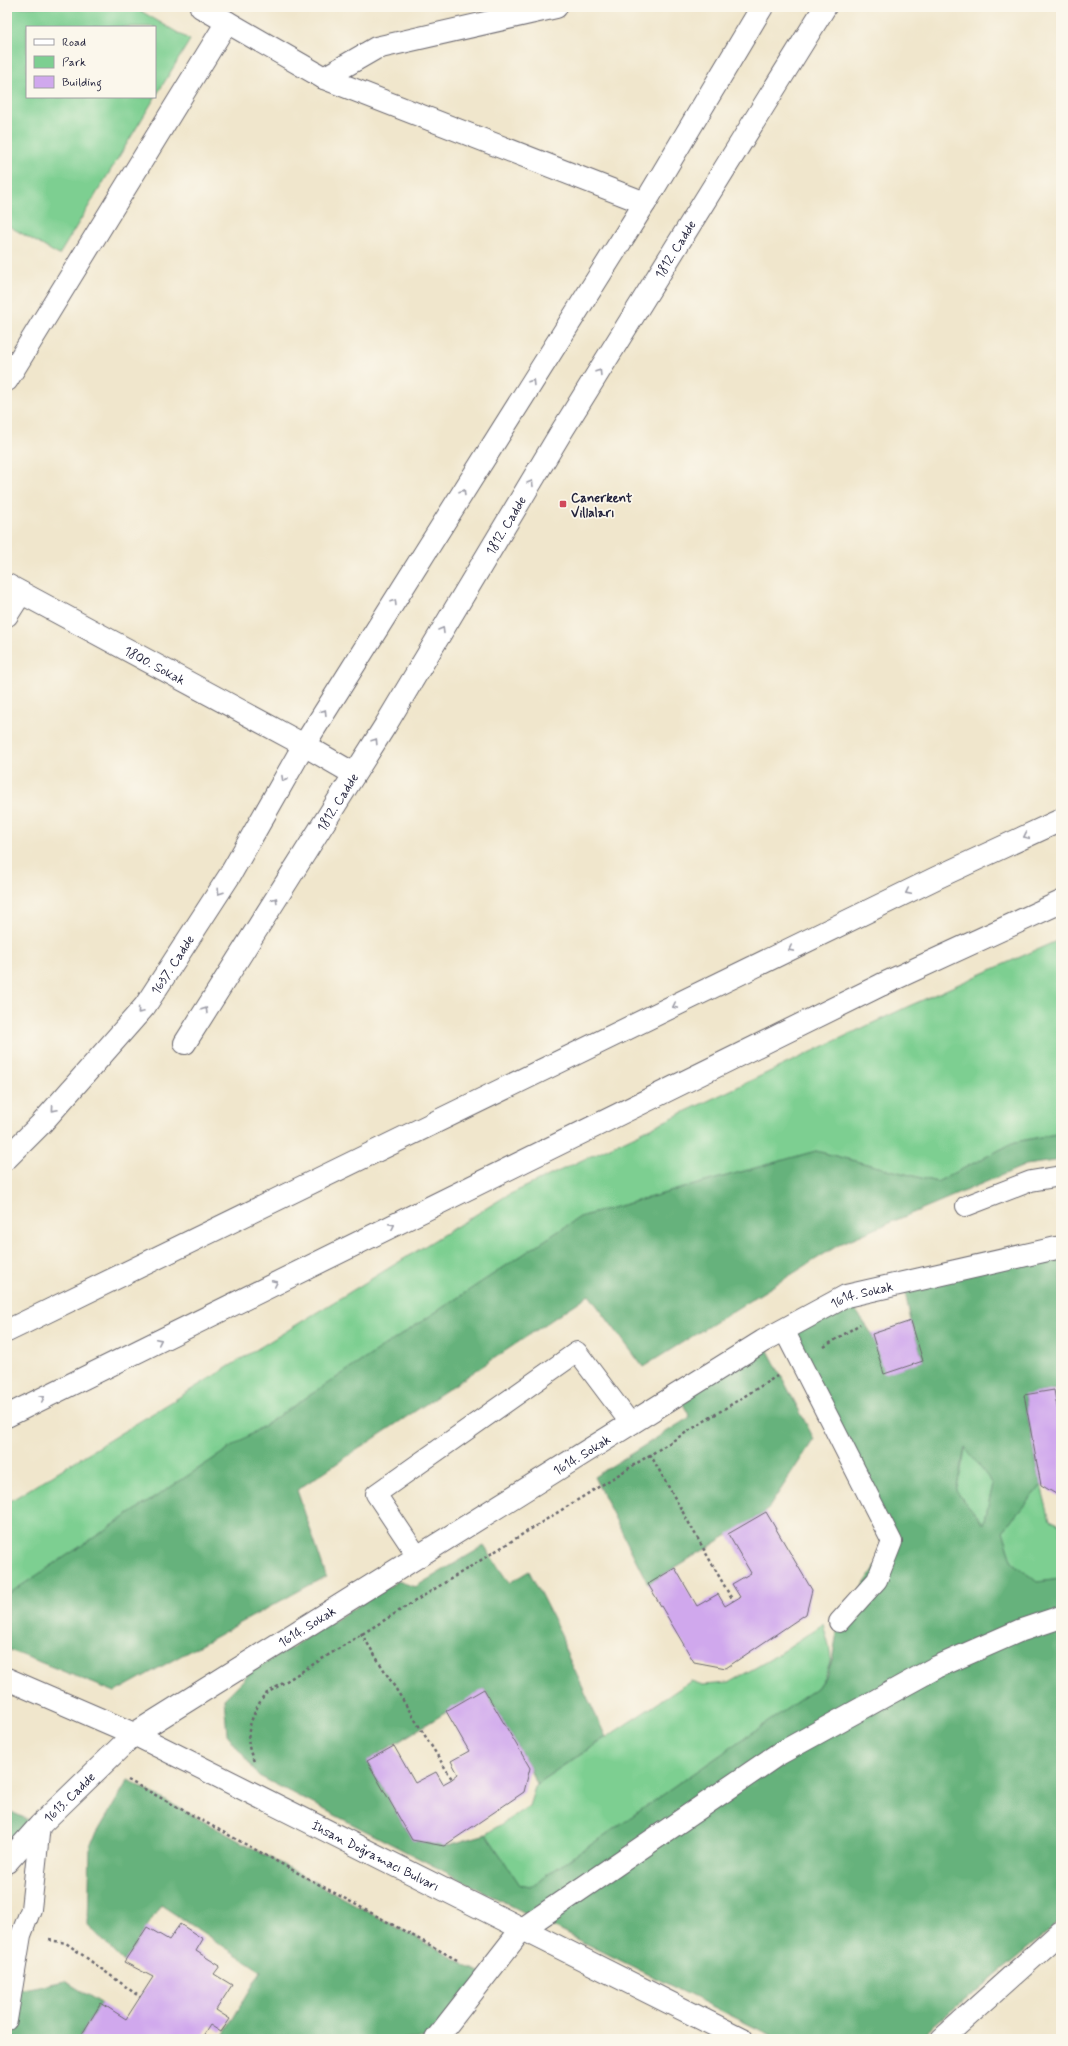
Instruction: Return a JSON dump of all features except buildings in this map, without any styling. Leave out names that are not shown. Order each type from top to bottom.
[{"type":"street","points":[[201,7],[324,78],[645,202]]},
{"type":"street","points":[[324,78],[350,61],[376,48],[556,7]]},
{"type":"street","points":[[304,745],[645,202],[762,7]]},
{"type":"street","name":"1812. Cadde","points":[[185,1043],[354,774],[560,434],[825,7]]},
{"type":"street","points":[[7,380],[227,22]]},
{"type":"street","points":[[7,615],[14,589]]},
{"type":"street","name":"1800. Sokak","points":[[14,589],[304,745],[354,774]]},
{"type":"street","name":"1637. Cadde","points":[[7,1158],[41,1124],[145,1006],[230,875],[304,745]]},
{"type":"street","points":[[7,1331],[936,878],[1061,820]]},
{"type":"street","points":[[7,1416],[867,992],[1061,902]]},
{"type":"street","name":"1614. Sokak","points":[[134,1734],[784,1330],[846,1296],[1061,1247]]},
{"type":"street","points":[[436,2039],[521,1930],[777,1755],[937,1667],[1019,1632],[1061,1617]]},
{"type":"street","name":"İhsan Doğramacı Bulvarı","points":[[7,1679],[134,1734],[521,1930],[742,2039]]},
{"type":"street","name":"1613. Cadde","points":[[7,1862],[40,1825],[134,1734]]},
{"type":"street","points":[[942,2039],[1061,1932]]},
{"type":"lane","points":[[966,1206],[1030,1181],[1061,1176]]},
{"type":"lane","points":[[784,1330],[892,1542],[877,1580],[839,1622]]},
{"type":"lane","points":[[418,1557],[376,1494],[578,1352],[631,1424]]},
{"type":"lane","points":[[7,2020],[21,1935],[31,1909],[40,1825]]},
{"type":"path","points":[[1052,1278],[1060,1276],[1061,1283]]},
{"type":"path","points":[[817,1351],[864,1322]]},
{"type":"path","points":[[255,1762],[248,1749],[251,1718],[264,1695],[784,1372]]},
{"type":"path","points":[[650,1454],[733,1601]]},
{"type":"path","points":[[361,1634],[452,1778]]},
{"type":"path","points":[[128,1780],[486,1976]]},
{"type":"path","points":[[21,1935],[66,1943],[140,1997]]},
{"type":"green space","points":[[7,7],[134,7],[190,40],[156,96],[156,26],[26,26],[26,98],[155,98],[59,255],[7,225]]},
{"type":"green space","points":[[1061,939],[1061,1133],[1015,1142],[937,1182],[816,1151],[580,1217],[7,1595],[7,1503],[506,1196],[909,1006]]},
{"type":"green space","points":[[1061,1133],[1061,1160],[1026,1165],[842,1243],[643,1367],[589,1295],[297,1490],[326,1576],[115,1692],[7,1649],[7,1595],[580,1217],[816,1151],[937,1182],[1015,1142]]},
{"type":"green space","points":[[1061,1247],[1061,1388],[1024,1396],[1041,1485],[1003,1531],[1013,1563],[1037,1582],[1061,1579],[1061,1921],[918,2039],[778,2039],[537,1919],[259,1776],[227,1734],[224,1699],[251,1672],[398,1581],[415,1587],[484,1546],[509,1583],[529,1571],[562,1636],[565,1650],[606,1737],[536,1784],[530,1768],[484,1689],[367,1761],[412,1840],[445,1846],[486,1834],[520,1885],[530,1887],[817,1688],[827,1674],[832,1660],[839,1622],[892,1542],[784,1330],[846,1296],[872,1334],[885,1373],[923,1361],[911,1321],[903,1283]],"holes":[[[965,1448],[993,1484],[984,1524],[956,1491]]]},
{"type":"green space","points":[[763,1341],[814,1439],[766,1512],[648,1584],[594,1477],[690,1417],[678,1395]]},
{"type":"green space","points":[[966,1447],[993,1484],[984,1524],[956,1491]]},
{"type":"green space","points":[[1041,1485],[1050,1520],[1061,1525],[1061,1579],[1037,1582],[1013,1563],[1003,1531]]},
{"type":"green space","points":[[823,1624],[830,1650],[830,1663],[828,1670],[817,1688],[530,1887],[520,1885],[486,1834],[529,1806],[536,1784],[691,1681],[703,1685],[728,1683],[769,1660]]},
{"type":"green space","points":[[128,1780],[486,1976],[436,2039],[221,2039],[261,1971],[161,1905],[124,1962],[88,1925],[90,1845]]},
{"type":"green space","points":[[7,1810],[40,1825],[7,1861]]},
{"type":"green space","points":[[65,1981],[101,2003],[79,2039],[7,2039],[7,2016],[12,1991]]},
{"type":"place","name":"Canerkent Villaları","points":[[563,504]]}]
